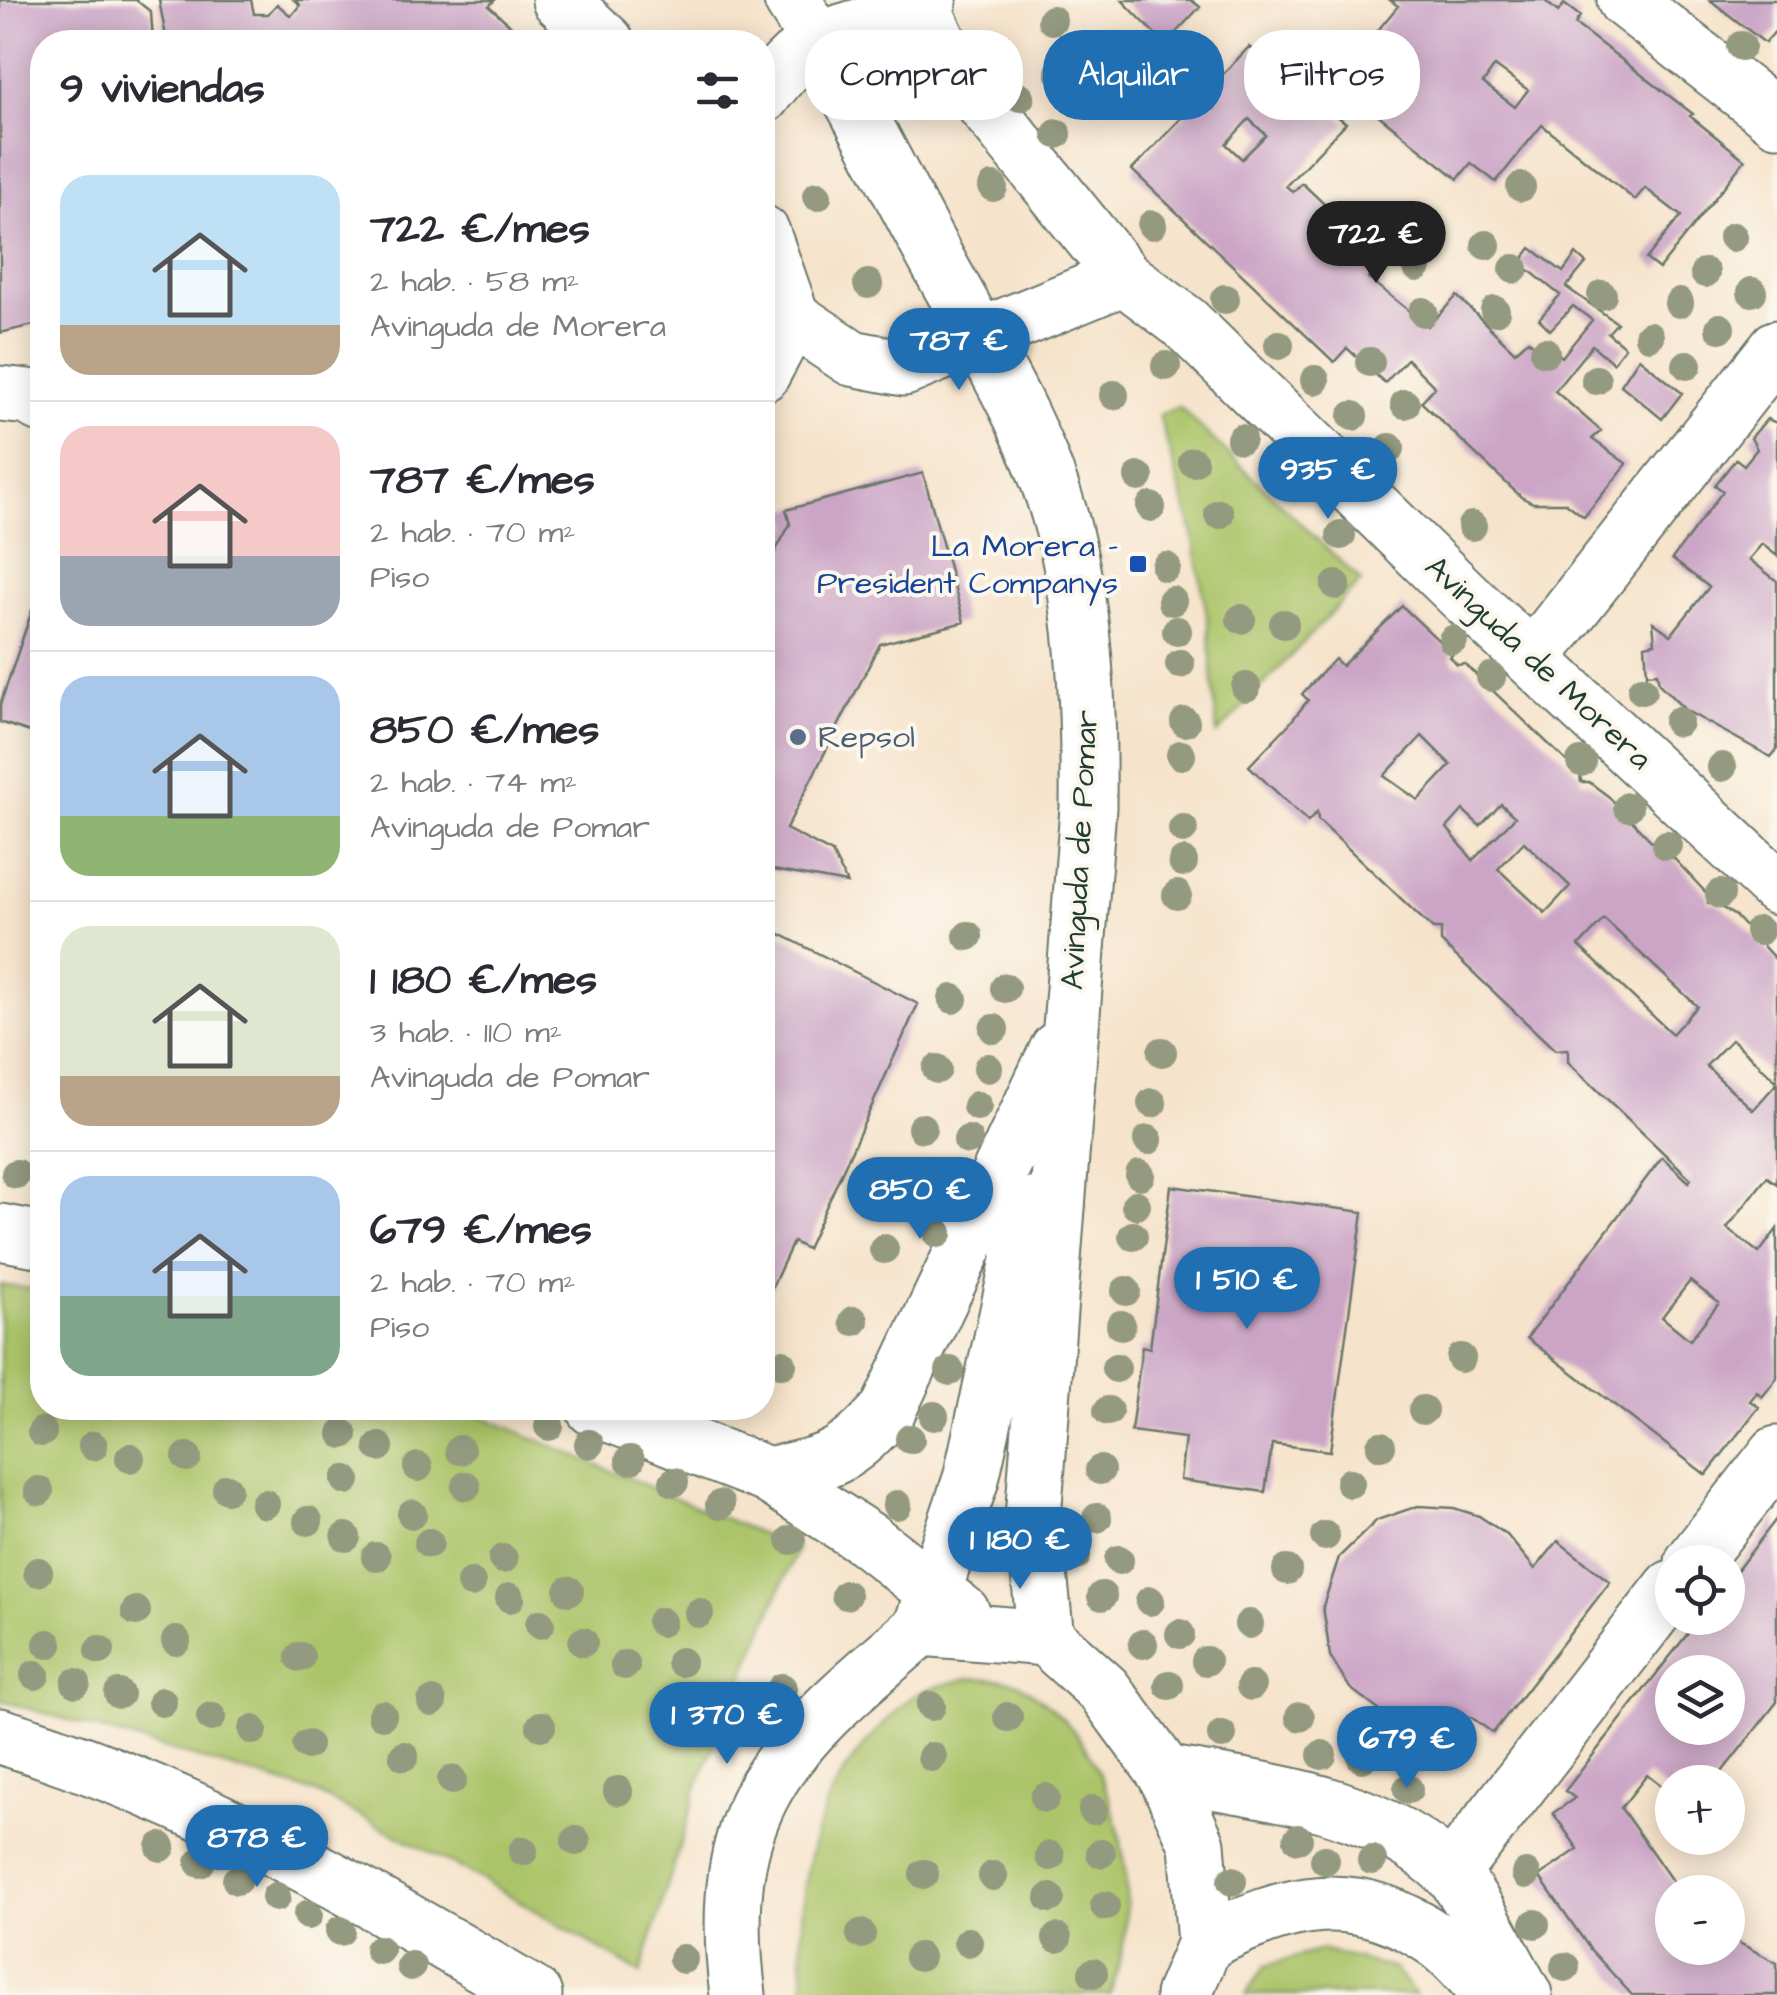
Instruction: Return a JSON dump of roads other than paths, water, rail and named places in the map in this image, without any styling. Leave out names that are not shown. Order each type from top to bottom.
[{"type":"street","points":[[560,0],[593,30]]},
{"type":"street","points":[[1625,0],[1777,118]]},
{"type":"street","points":[[775,78],[806,20],[925,3]]},
{"type":"street","name":"Avinguda de Morera","points":[[925,3],[945,56],[1124,277],[1184,323],[1777,887]]},
{"type":"street","name":"Avinguda de Pomar","points":[[806,20],[984,338],[1062,525],[1075,590],[1089,713],[1088,808],[1033,1518],[1046,1638]]},
{"type":"street","points":[[775,269],[792,318],[852,358],[904,368],[1124,277]]},
{"type":"street","points":[[775,350],[792,318]]},
{"type":"street","points":[[1532,658],[1777,348]]},
{"type":"street","points":[[768,1474],[826,1464],[867,1434],[888,1410],[1072,1019]]},
{"type":"street","name":"Avinguda de Pomar","points":[[929,1609],[971,1480],[1072,1019]]},
{"type":"street","points":[[0,1232],[30,1238]]},
{"type":"street","points":[[626,1420],[768,1474],[929,1609],[984,1631],[1046,1638],[1104,1690],[1165,1773],[1197,1844],[1205,1944],[1184,1995]]},
{"type":"street","points":[[1705,1545],[1777,1454]]},
{"type":"street","points":[[738,1995],[731,1944],[734,1880],[750,1815],[782,1760],[929,1609]]},
{"type":"street","points":[[1450,1872],[1655,1610]]},
{"type":"street","points":[[0,1736],[72,1758],[352,1887],[534,1995]]},
{"type":"street","points":[[0,1759],[72,1758]]},
{"type":"street","points":[[1165,1773],[1309,1797],[1387,1829],[1450,1872],[1524,1995]]},
{"type":"street","points":[[1205,1944],[1257,1918],[1315,1904],[1384,1909],[1440,1942],[1491,1995]]},
{"type":"place","name":"La Morera - President Companys","points":[[1138,564]]},
{"type":"place","name":"Repsol","points":[[798,737]]}]
